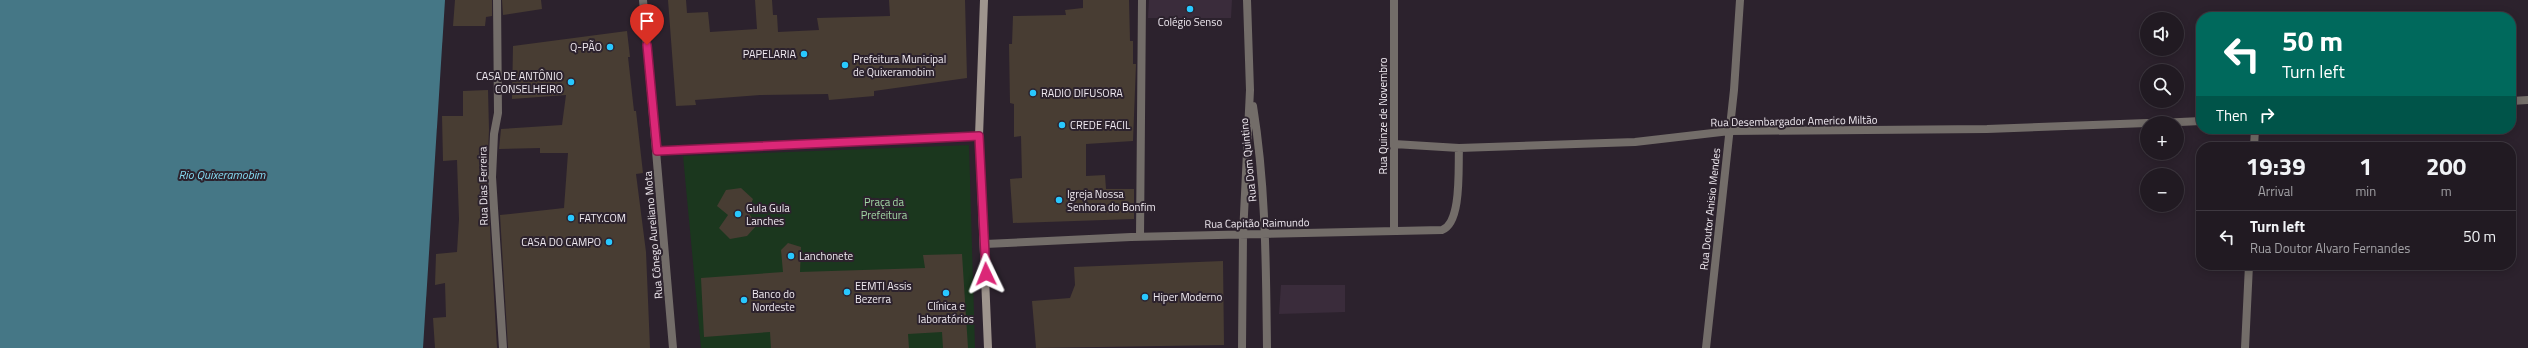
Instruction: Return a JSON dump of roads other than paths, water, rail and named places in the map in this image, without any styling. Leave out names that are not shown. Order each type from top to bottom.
[{"type":"street","name":"Rua Dias Ferreira","points":[[497,0],[498,113],[494,134],[492,177],[503,348]]},
{"type":"street","name":"Rua Cônego Aureliano Mota","points":[[643,0],[673,348]]},
{"type":"street","points":[[984,0],[979,136],[985,244],[988,348]]},
{"type":"street","points":[[1140,236],[1142,0]]},
{"type":"street","name":"Rua Dom Quintino","points":[[1242,348],[1243,235],[1250,90],[1247,0]]},
{"type":"street","name":"Rua Quinze de Novembro","points":[[1394,0],[1394,231]]},
{"type":"street","name":"Rua Doutor Anisio Mendes","points":[[1706,348],[1730,131],[1740,0]]},
{"type":"street","name":"Rua Dom Quintino","points":[[1250,90],[1259,142],[1266,235],[1267,348]]},
{"type":"street","points":[[2516,101],[2528,100]]},
{"type":"street","points":[[2184,122],[2196,122]]},
{"type":"street","name":"Rua Desembargador Americo Miltão","points":[[1394,144],[1459,148],[1635,142],[1730,131],[1987,129],[2140,123]]},
{"type":"street","points":[[657,151],[979,136]]},
{"type":"street","name":"Rua Capitão Raimundo","points":[[985,244],[1140,236],[1266,235],[1442,230],[1450,225],[1456,209],[1459,148]]},
{"type":"street","points":[[2245,348],[2249,270]]},
{"type":"water","name":"Rio Quixeramobim","points":[[0,0],[445,0],[423,348],[0,348]]},
{"type":"place","name":"Colégio Senso","points":[[1190,9]]},
{"type":"place","name":"Q-PÃO","points":[[610,47]]},
{"type":"place","name":"PAPELARIA","points":[[804,54]]},
{"type":"place","name":"Prefeitura Municipal de Quixeramobim","points":[[845,65]]},
{"type":"place","name":"CASA DE ANTÔNIO CONSELHEIRO","points":[[571,82]]},
{"type":"place","name":"RADIO DIFUSORA","points":[[1033,93]]},
{"type":"place","name":"CREDE FACIL","points":[[1062,125]]},
{"type":"place","name":"Igreja Nossa Senhora do Bonfim","points":[[1059,200]]},
{"type":"place","name":"Gula Gula Lanches","points":[[738,214]]},
{"type":"place","name":"FATY.COM","points":[[571,218]]},
{"type":"place","name":"CASA DO CAMPO","points":[[609,242]]},
{"type":"place","name":"Lanchonete","points":[[791,256]]},
{"type":"place","name":"EEMTI Assis Bezerra","points":[[847,292]]},
{"type":"place","name":"Clínica e laboratórios","points":[[946,293]]},
{"type":"place","name":"Hiper Moderno","points":[[1145,297]]},
{"type":"place","name":"Banco do Nordeste","points":[[744,300]]},
{"type":"park label","name":"Praça da Prefeitura","points":[[884,208]]}]
